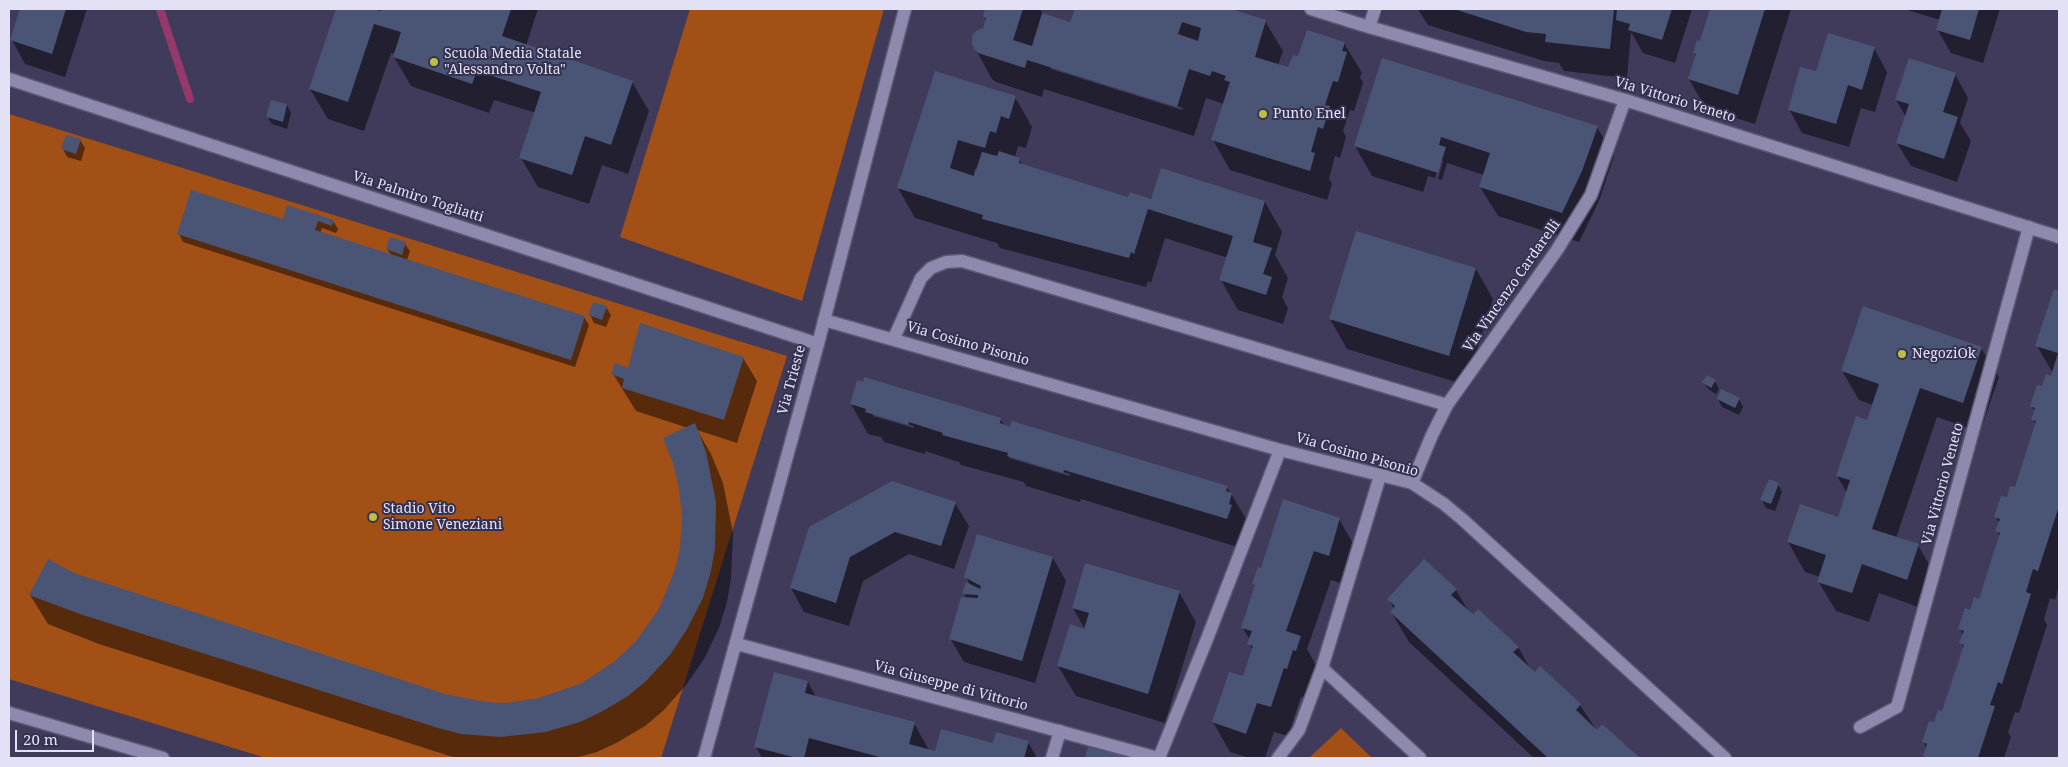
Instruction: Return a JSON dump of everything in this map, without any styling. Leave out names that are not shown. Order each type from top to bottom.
[{"type":"street","name":"Via Trieste","points":[[704,758],[818,344],[905,9]]},
{"type":"street","name":"Via Vittorio Veneto","points":[[1311,9],[1369,28],[1625,100],[2059,237]]},
{"type":"street","points":[[1369,28],[1375,9]]},
{"type":"street","name":"Via Palmiro Togliatti","points":[[9,79],[818,344]]},
{"type":"street","name":"Via Vincenzo Cardarelli","points":[[1412,483],[1432,434],[1448,405],[1557,250],[1591,196],[1625,100]]},
{"type":"street","name":"Via Vittorio Veneto","points":[[1860,727],[1897,707],[2029,227]]},
{"type":"street","name":"Via Cosimo Pisonio","points":[[894,338],[921,278],[931,268],[946,262],[962,261],[1448,405]]},
{"type":"street","name":"Via Cosimo Pisonio","points":[[824,320],[894,338],[1280,450],[1412,483],[1462,518],[1725,758]]},
{"type":"street","name":"Via Giuseppe di Vittorio","points":[[736,644],[1158,758],[1207,640],[1280,450]]},
{"type":"street","points":[[1278,758],[1299,730],[1322,668],[1380,476]]},
{"type":"street","points":[[1322,668],[1420,758]]},
{"type":"street","points":[[9,713],[163,758]]},
{"type":"street","points":[[1052,758],[1060,731]]},
{"type":"shaded area","points":[[690,9],[884,9],[802,301],[620,237]]},
{"type":"shaded area","name":"Stadio Vito Simone Veneziani","points":[[9,114],[787,356],[661,758],[266,758],[9,679]]},
{"type":"shaded area","points":[[1341,728],[1372,758],[1309,758]]},
{"type":"building","points":[[20,9],[66,9],[52,54],[10,40]]},
{"type":"building","points":[[336,9],[374,9],[380,11],[380,9],[511,9],[502,36],[633,81],[611,145],[585,136],[572,175],[519,158],[541,92],[477,71],[472,84],[393,57],[401,32],[374,24],[348,102],[309,89]]},
{"type":"building","points":[[985,9],[1023,9],[1013,40],[1032,46],[1042,13],[1070,22],[1075,9],[1231,9],[1266,20],[1255,57],[1288,67],[1293,55],[1298,56],[1307,30],[1345,42],[1342,51],[1347,52],[1338,82],[1333,81],[1325,105],[1330,106],[1323,129],[1318,127],[1311,152],[1315,153],[1310,171],[1211,140],[1230,82],[1224,80],[1226,76],[1212,71],[1210,76],[1189,69],[1177,107],[1027,60],[1025,68],[978,53],[972,44],[972,36],[976,31],[983,28],[986,18],[983,17]],"holes":[[[1182,22],[1201,28],[1198,41],[1178,34]]]},
{"type":"building","points":[[1454,9],[1614,9],[1610,49],[1545,42],[1546,34],[1526,32]]},
{"type":"building","points":[[1617,9],[1672,9],[1662,40],[1628,30],[1630,24],[1616,20]]},
{"type":"building","points":[[1710,9],[1765,9],[1738,95],[1688,79],[1696,54],[1693,53],[1697,40],[1700,41]]},
{"type":"building","points":[[1942,9],[1979,9],[1970,40],[1936,30]]},
{"type":"building","points":[[1828,33],[1875,47],[1862,90],[1848,85],[1836,124],[1788,110],[1800,67],[1816,71]]},
{"type":"building","points":[[1382,58],[1598,126],[1582,171],[1562,213],[1479,187],[1490,153],[1441,137],[1439,145],[1446,147],[1438,173],[1354,146]]},
{"type":"building","points":[[1909,58],[1956,73],[1943,112],[1958,117],[1944,159],[1896,143],[1909,104],[1895,100]]},
{"type":"building","points":[[935,71],[1016,96],[1009,119],[1001,116],[996,133],[990,131],[985,148],[958,140],[950,168],[974,176],[982,152],[997,156],[999,151],[1020,158],[1019,163],[1128,197],[1130,192],[1151,199],[1161,168],[1265,201],[1253,242],[1272,248],[1263,274],[1272,277],[1266,295],[1219,280],[1233,236],[1148,209],[1134,254],[1131,252],[1129,258],[982,219],[983,215],[897,188]]},
{"type":"building","points":[[271,100],[287,104],[283,122],[266,117]]},
{"type":"building","points":[[66,135],[81,139],[76,154],[61,149]]},
{"type":"building","points":[[191,190],[283,219],[287,205],[334,220],[332,226],[318,221],[315,230],[585,316],[571,360],[177,234]]},
{"type":"building","points":[[1356,231],[1476,268],[1449,356],[1329,319]]},
{"type":"building","points":[[390,237],[406,242],[402,255],[386,249]]},
{"type":"building","points":[[2054,289],[2059,291],[2059,506],[2038,571],[2033,569],[2026,592],[2031,594],[2002,684],[1998,682],[1990,705],[1995,706],[1978,758],[1927,758],[1923,756],[1927,744],[1922,742],[1929,721],[1934,722],[1938,710],[1942,711],[1964,645],[1959,643],[1964,631],[1958,629],[1965,608],[1970,610],[1974,597],[1979,599],[2000,533],[1995,531],[2000,519],[1994,517],[2001,496],[2007,497],[2010,486],[2015,487],[2036,421],[2031,420],[2035,408],[2030,406],[2037,385],[2042,386],[2046,374],[2051,376],[2058,353],[2035,346]]},
{"type":"building","points":[[593,302],[607,306],[602,320],[588,315]]},
{"type":"building","points":[[1863,306],[1982,347],[1963,403],[1920,388],[1872,529],[1919,544],[1907,580],[1862,564],[1852,593],[1817,582],[1826,555],[1787,542],[1800,504],[1838,517],[1850,480],[1836,476],[1856,416],[1867,420],[1879,384],[1841,371]]},
{"type":"building","points":[[640,323],[744,357],[724,420],[622,388],[624,379],[611,374],[615,363],[628,368]]},
{"type":"building","points":[[1707,375],[1716,380],[1711,388],[1702,382]]},
{"type":"building","points":[[864,377],[1001,418],[1000,423],[1010,427],[1012,421],[1228,486],[1226,491],[1232,493],[1229,504],[1232,505],[1227,519],[1064,470],[1063,473],[1007,456],[1008,453],[942,435],[943,433],[909,422],[908,425],[865,412],[866,409],[850,404],[857,380],[863,382]]},
{"type":"building","points":[[1721,389],[1740,398],[1735,408],[1717,399]]},
{"type":"building","points":[[695,423],[706,452],[716,502],[715,548],[703,598],[687,629],[670,655],[646,681],[628,696],[601,712],[580,722],[546,732],[500,737],[461,734],[438,728],[80,614],[29,595],[48,559],[74,573],[445,694],[486,702],[506,703],[539,698],[582,683],[615,661],[636,641],[659,609],[676,567],[680,547],[682,518],[679,489],[673,463],[663,438]]},
{"type":"building","points":[[1769,479],[1779,483],[1771,504],[1760,500]]},
{"type":"building","points":[[892,481],[956,502],[941,546],[895,532],[850,557],[836,603],[790,588],[809,527]]},
{"type":"building","points":[[1283,499],[1340,518],[1329,556],[1314,551],[1286,631],[1301,636],[1296,651],[1293,650],[1287,669],[1284,668],[1271,707],[1257,703],[1246,734],[1212,722],[1229,672],[1243,676],[1253,646],[1247,644],[1252,631],[1241,628],[1255,585],[1252,584],[1258,567],[1261,568]]},
{"type":"building","points":[[977,534],[1053,557],[1022,661],[949,639],[961,597],[978,598],[978,595],[962,594],[966,582],[980,589],[981,586],[964,577]]},
{"type":"building","points":[[1424,559],[1457,589],[1451,595],[1473,614],[1478,609],[1519,647],[1513,652],[1535,672],[1540,666],[1581,704],[1576,710],[1597,730],[1602,724],[1640,758],[1548,758],[1390,612],[1395,606],[1387,599]]},
{"type":"building","points":[[1085,563],[1180,591],[1148,694],[1057,666],[1070,624],[1084,629],[1089,613],[1072,608]]},
{"type":"building","points":[[774,672],[808,681],[805,693],[915,722],[909,744],[935,751],[941,729],[993,743],[996,732],[1029,741],[1024,758],[883,758],[809,738],[804,758],[797,758],[754,747]]},
{"type":"building","points":[[1088,747],[1106,752],[1107,749],[1126,755],[1125,758],[1085,758]]},
{"type":"waterway","points":[[160,9],[190,99]]},
{"type":"place","name":"Scuola Media Statale \"Alessandro Volta\"","points":[[434,62]]},
{"type":"place","name":"Punto Enel","points":[[1263,114]]},
{"type":"place","name":"NegoziOk","points":[[1902,354]]},
{"type":"place","name":"Stadio Vito Simone Veneziani","points":[[373,517]]}]
